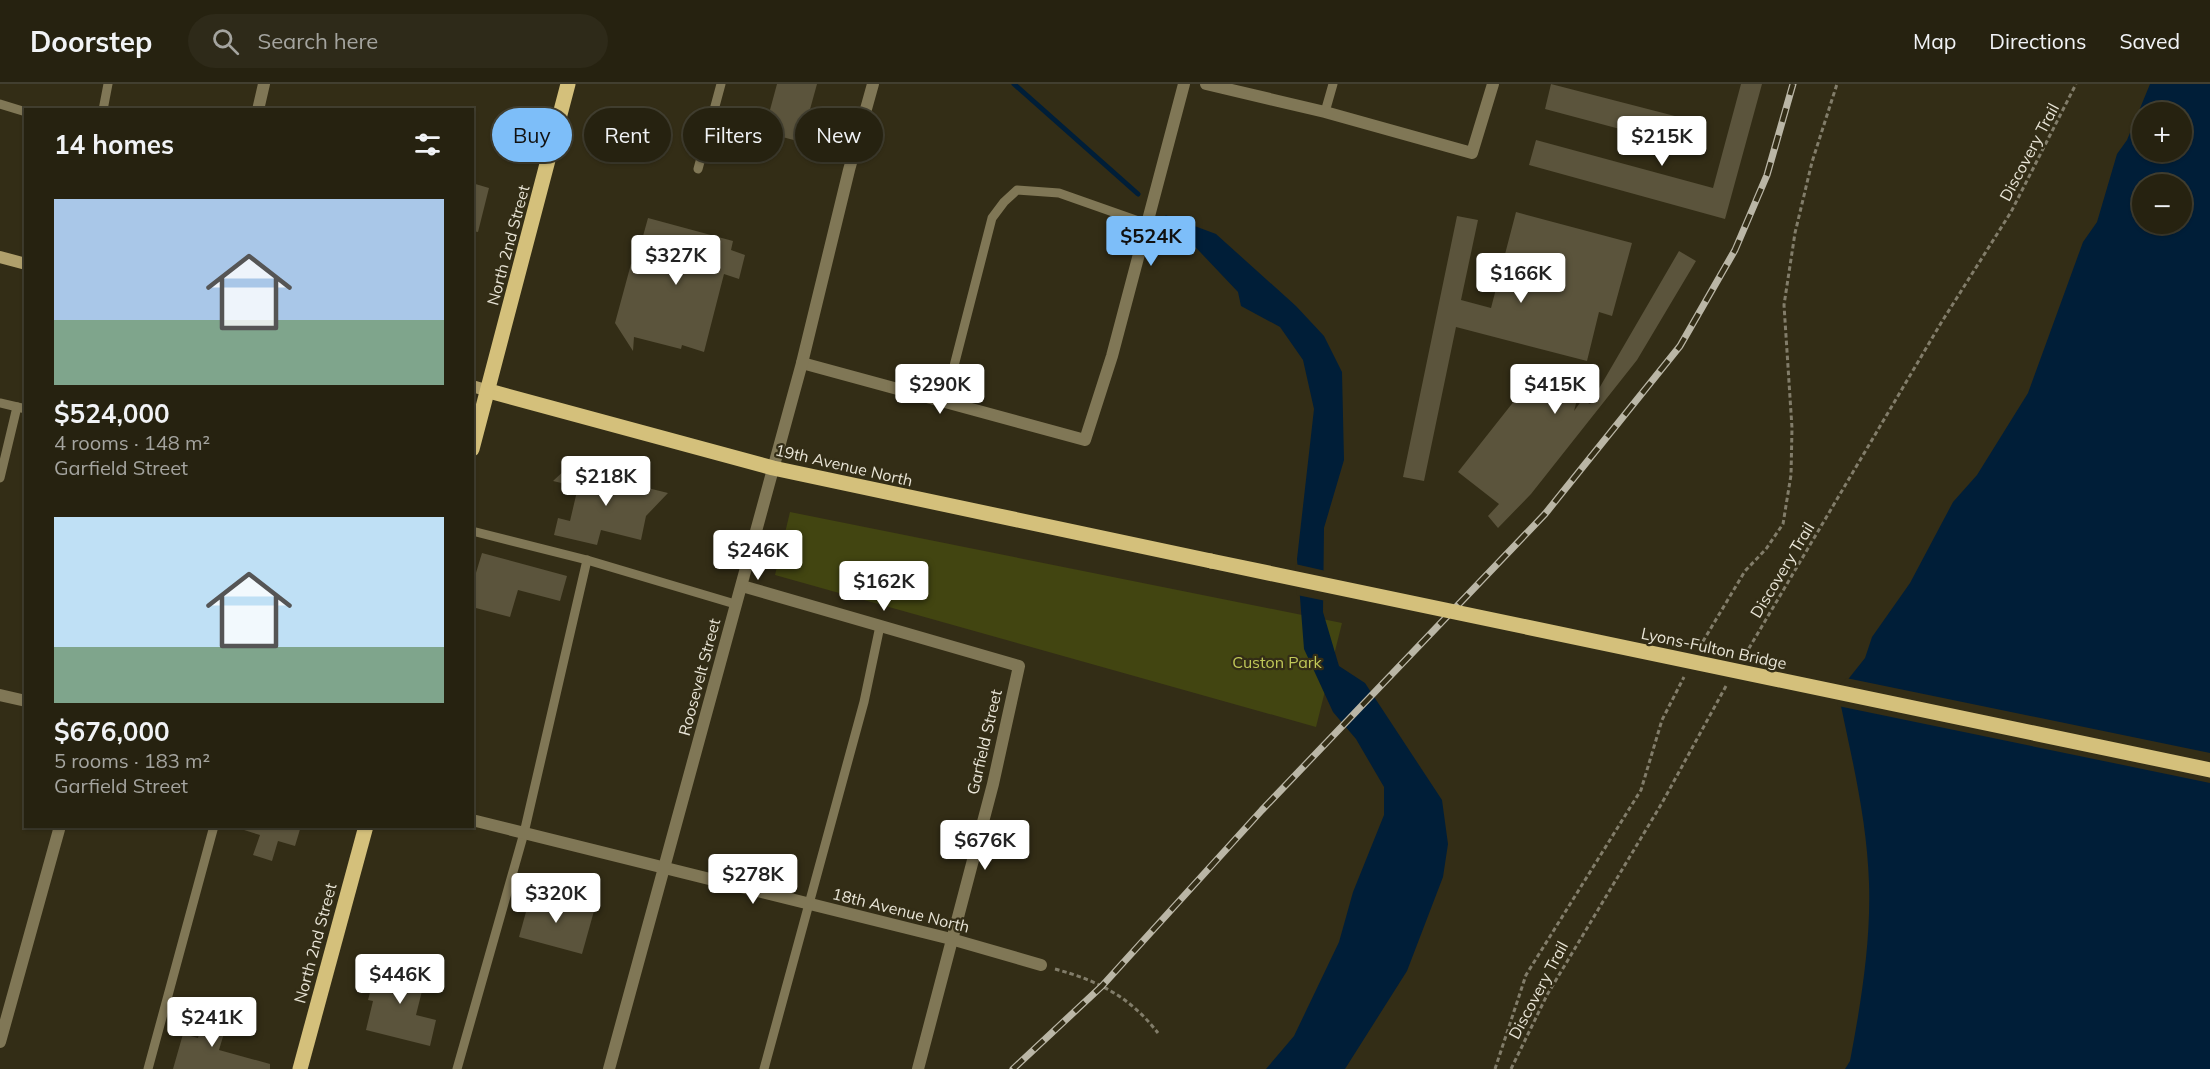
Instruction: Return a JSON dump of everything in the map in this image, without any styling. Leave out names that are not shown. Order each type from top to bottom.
[{"type":"main road","name":"North 2nd Street","points":[[474,442],[568,84]]},
{"type":"main road","points":[[0,257],[24,263]]},
{"type":"main road","name":"19th Avenue North","points":[[474,387],[773,468],[1211,561]]},
{"type":"main road","name":"Lyons-Fulton Bridge","points":[[1211,561],[2210,770]]},
{"type":"main road","name":"North 2nd Street","points":[[300,1069],[365,828]]},
{"type":"street","points":[[258,108],[264,84]]},
{"type":"street","name":"Roosevelt Street","points":[[609,1069],[802,363],[849,170],[873,84]]},
{"type":"street","points":[[802,363],[1085,440],[1112,356],[1184,84]]},
{"type":"street","points":[[1206,84],[1325,112],[1472,153],[1493,84]]},
{"type":"street","points":[[742,586],[880,626]]},
{"type":"street","name":"Garfield Street","points":[[880,626],[1018,666],[993,784],[918,1069]]},
{"type":"street","points":[[0,695],[24,701]]},
{"type":"street","name":"18th Avenue North","points":[[474,820],[951,939],[1041,965]]},
{"type":"street","points":[[0,1042],[59,828]]},
{"type":"lane","points":[[103,108],[108,84]]},
{"type":"lane","points":[[698,169],[721,84]]},
{"type":"lane","points":[[1325,112],[1333,84]]},
{"type":"lane","points":[[0,104],[24,111]]},
{"type":"lane","points":[[945,401],[992,218],[1017,190],[1059,193],[1147,224]]},
{"type":"lane","points":[[0,402],[21,408],[0,478]]},
{"type":"lane","points":[[474,532],[587,560],[735,604]]},
{"type":"lane","points":[[457,1069],[524,832],[587,560]]},
{"type":"lane","points":[[764,1069],[807,903],[864,702],[880,626]]},
{"type":"lane","points":[[148,1069],[213,828]]},
{"type":"path","points":[[1694,657],[1745,571],[1766,549],[1783,524],[1791,474],[1792,428],[1784,305],[1795,233],[1812,162],[1838,84]]},
{"type":"path","name":"Discovery Trail","points":[[1744,657],[1941,323],[2011,212],[2076,84]]},
{"type":"path","points":[[1495,1069],[1526,975],[1641,790],[1662,720],[1689,667]]},
{"type":"path","name":"Discovery Trail","points":[[1511,1069],[1547,995],[1662,803],[1731,678]]},
{"type":"path","points":[[1041,965],[1082,976],[1102,986],[1140,1011],[1158,1033]]},
{"type":"green space","name":"Custon Park","points":[[790,512],[1342,623],[1316,727],[775,575]]},
{"type":"water","points":[[2150,84],[2210,84],[2210,1069],[1845,1069],[1850,1061],[1864,972],[1869,883],[1862,811],[1838,692],[1865,658],[1872,637],[1910,583],[1953,502],[1977,475],[2028,393],[2083,242],[2097,222],[2117,154],[2132,128],[2132,162],[2192,162],[2192,102],[2143,102]]},
{"type":"water","points":[[1165,215],[1216,234],[1296,306],[1324,336],[1342,372],[1344,460],[1324,528],[1323,612],[1339,666],[1365,683],[1442,800],[1448,844],[1443,877],[1407,971],[1345,1069],[1266,1069],[1294,1036],[1339,942],[1353,892],[1384,815],[1384,787],[1356,739],[1333,712],[1304,649],[1297,559],[1314,409],[1303,360],[1280,327],[1241,306],[1238,292]]},
{"type":"pier","points":[[1295,564],[1326,571],[1326,601],[1297,595]]},
{"type":"pier","points":[[1846,678],[2210,753],[2210,783],[1838,706],[1835,691]]},
{"type":"building","points":[[777,84],[817,84],[810,108],[795,108],[795,140],[783,137],[783,108],[770,108]]},
{"type":"building","points":[[1551,84],[1698,122],[1691,148],[1545,109]]},
{"type":"building","points":[[1741,84],[1762,84],[1725,219],[1529,165],[1536,140],[1713,188]]},
{"type":"building","points":[[474,184],[489,188],[478,232],[474,231]]},
{"type":"building","points":[[1516,212],[1632,243],[1612,316],[1599,312],[1587,361],[1456,327],[1424,481],[1403,477],[1457,216],[1478,220],[1461,300],[1491,308]]},
{"type":"building","points":[[648,218],[733,241],[731,250],[745,255],[739,279],[724,274],[704,352],[682,345],[681,349],[634,337],[633,351],[615,323],[631,264],[635,265]]},
{"type":"building","points":[[1679,251],[1696,261],[1637,360],[1531,494],[1498,528],[1488,516],[1499,504],[1458,472],[1541,367],[1578,396],[1574,411],[1582,400],[1590,404]]},
{"type":"building","points":[[567,468],[668,493],[646,516],[641,540],[601,530],[597,545],[554,535],[558,518],[570,521],[578,487],[553,481]]},
{"type":"building","points":[[482,553],[567,576],[560,601],[518,590],[510,617],[474,608],[474,579]]},
{"type":"building","points":[[244,828],[300,828],[295,846],[278,841],[272,861],[253,855],[260,835],[244,830]]},
{"type":"building","points":[[531,894],[594,911],[582,954],[519,937]]},
{"type":"building","points":[[384,961],[427,971],[416,1015],[436,1020],[430,1046],[366,1030],[373,1001],[368,1000],[374,977],[380,978]]},
{"type":"building","points":[[207,1007],[230,1013],[219,1050],[270,1064],[270,1069],[173,1069],[183,1034],[198,1038]]},
{"type":"waterway","points":[[1014,84],[1138,194]]},
{"type":"railway","points":[[1013,1069],[1102,986],[1262,810],[1545,514],[1680,346],[1735,250],[1767,175],[1793,84]]}]
